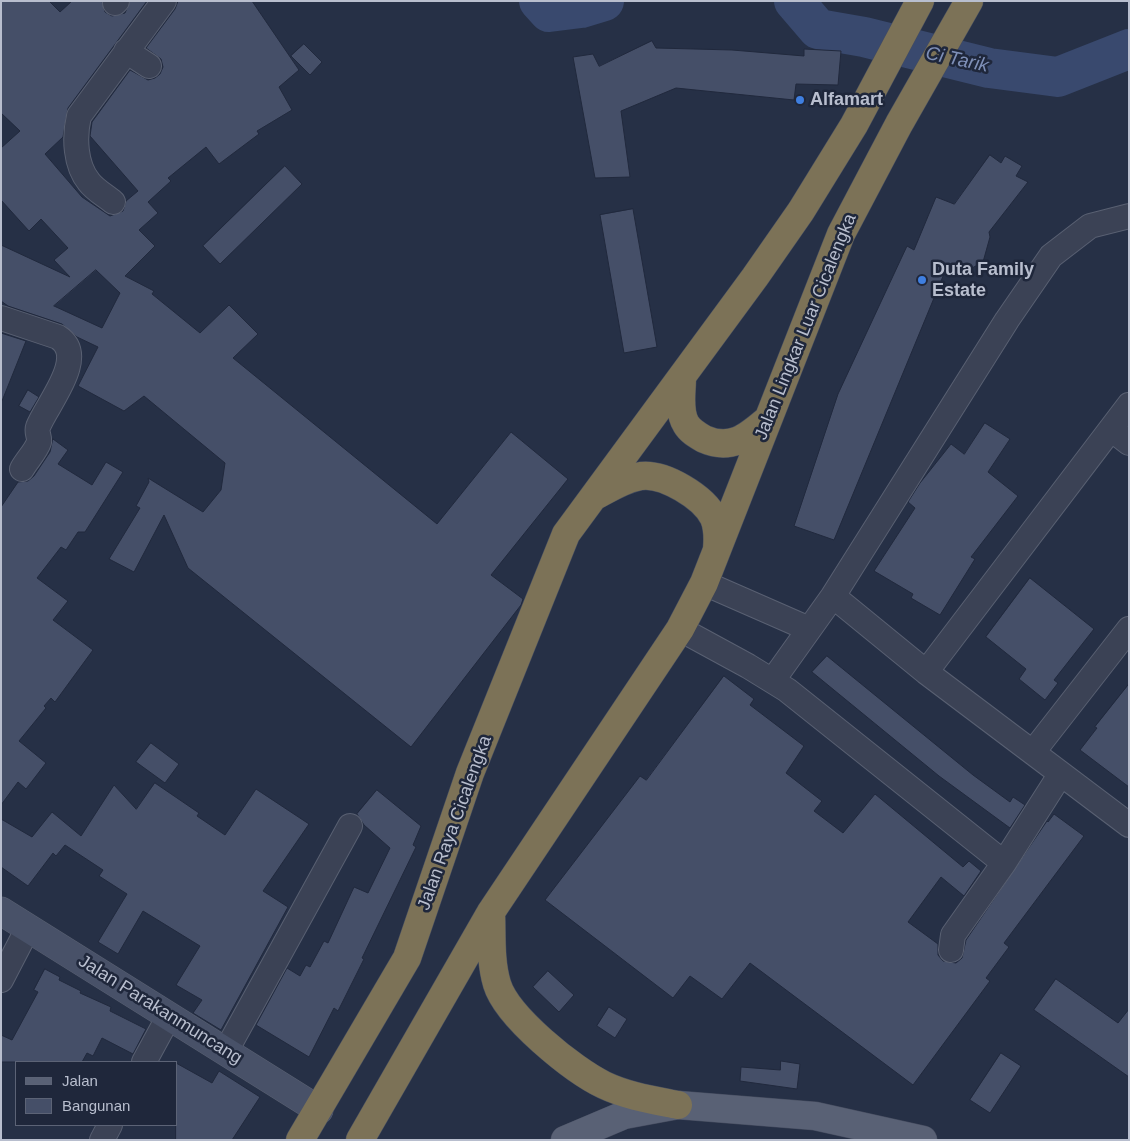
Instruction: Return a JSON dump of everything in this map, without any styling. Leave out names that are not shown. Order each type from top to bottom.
[{"type":"highway","points":[[592,498],[682,378],[801,211],[854,125],[920,1]]},
{"type":"highway","name":"Jalan Lingkar Luar Cicalengka","points":[[704,583],[841,234],[919,89],[970,1]]},
{"type":"highway","points":[[682,378],[681,408],[684,420],[697,435],[712,442],[727,444],[748,436],[767,420]]},
{"type":"highway","points":[[592,498],[619,483],[641,476],[655,476],[669,481],[704,505],[714,518],[718,534],[717,548]]},
{"type":"highway","name":"Jalan Raya Cicalengka","points":[[300,1140],[407,958],[474,764],[566,534],[592,498]]},
{"type":"highway","points":[[360,1140],[491,912],[680,629],[704,583]]},
{"type":"highway","points":[[491,912],[494,970],[497,985],[502,997],[527,1028],[569,1062],[603,1084],[636,1097],[678,1105]]},
{"type":"main road","name":"Jalan Parakanmuncang","points":[[1,911],[319,1110]]},
{"type":"main road","points":[[565,1140],[624,1115],[678,1105],[815,1116],[923,1140]]},
{"type":"street","points":[[113,202],[88,182],[76,148],[76,129],[79,116],[164,1]]},
{"type":"street","points":[[126,51],[149,66]]},
{"type":"street","points":[[773,680],[833,596],[1006,320],[1051,256],[1090,226],[1129,216]]},
{"type":"street","points":[[1,318],[58,337],[64,341],[69,353],[65,375],[38,426],[39,441],[22,468]]},
{"type":"street","points":[[926,672],[1120,436],[1129,405]]},
{"type":"street","points":[[704,583],[809,629]]},
{"type":"street","points":[[833,596],[926,672],[1033,752],[1060,775],[1129,825]]},
{"type":"street","points":[[680,629],[773,680],[1004,863]]},
{"type":"street","points":[[1033,752],[1129,629]]},
{"type":"street","points":[[951,950],[953,935],[1004,863],[1060,775]]},
{"type":"street","points":[[226,1052],[350,826]]},
{"type":"street","points":[[1,980],[28,928]]},
{"type":"street","points":[[145,1061],[169,1016]]},
{"type":"street","points":[[102,1140],[109,1126]]},
{"type":"building","points":[[1,1],[49,1],[60,12],[72,1],[102,1],[105,12],[112,16],[125,13],[130,1],[147,1],[68,108],[63,137],[45,154],[82,197],[110,216],[123,211],[126,201],[138,191],[90,136],[92,122],[130,70],[148,80],[160,74],[163,67],[161,59],[146,48],[175,9],[178,1],[252,1],[299,70],[279,87],[292,110],[257,131],[259,134],[219,164],[206,147],[168,178],[171,181],[148,202],[158,213],[139,230],[155,246],[125,276],[154,291],[152,294],[200,333],[229,305],[258,334],[233,358],[437,524],[511,432],[568,479],[491,575],[523,599],[521,605],[411,747],[188,568],[164,515],[134,572],[109,559],[140,508],[136,506],[149,482],[148,478],[203,512],[221,490],[225,463],[144,396],[124,411],[78,386],[98,347],[77,337],[62,324],[8,306],[1,301],[1,245],[70,277],[54,260],[68,248],[41,219],[29,231],[1,200],[1,148],[20,131],[1,113]],"holes":[[[96,270],[120,293],[102,328],[54,306]]]},
{"type":"building","points":[[652,41],[656,48],[732,50],[804,56],[804,49],[841,51],[838,85],[796,84],[794,100],[676,88],[621,111],[630,177],[595,178],[573,57],[593,54],[599,66]]},
{"type":"building","points":[[304,44],[322,62],[310,75],[291,56]]},
{"type":"building","points":[[990,155],[1001,163],[1005,156],[1022,166],[1016,176],[1028,182],[989,232],[990,237],[983,262],[961,274],[946,269],[834,540],[794,526],[838,394],[907,246],[914,250],[936,197],[954,204]]},
{"type":"building","points":[[285,166],[302,184],[220,264],[203,246]]},
{"type":"building","points":[[633,209],[657,347],[624,353],[600,215]]},
{"type":"building","points":[[1,333],[26,341],[2,401],[1,401]]},
{"type":"building","points":[[28,390],[39,397],[30,412],[19,406]]},
{"type":"building","points":[[985,423],[1010,439],[988,472],[1018,496],[971,557],[975,559],[940,615],[911,598],[913,594],[874,571],[915,508],[908,502],[920,483],[951,444],[964,454]]},
{"type":"building","points":[[53,439],[68,450],[58,464],[92,485],[106,462],[123,472],[85,532],[78,532],[66,550],[61,547],[37,578],[68,601],[53,620],[93,650],[55,702],[51,698],[44,706],[46,708],[19,741],[46,763],[26,789],[18,782],[1,805],[1,507],[18,482],[28,481],[34,476],[50,452]]},
{"type":"building","points":[[1030,578],[1094,629],[1054,680],[1058,683],[1045,700],[1019,679],[1026,669],[986,637]]},
{"type":"building","points":[[827,656],[973,775],[1010,802],[1013,797],[1025,805],[1010,828],[939,776],[812,672]]},
{"type":"building","points":[[724,676],[754,699],[750,705],[804,746],[786,773],[822,801],[814,811],[843,833],[875,794],[963,867],[969,861],[981,871],[964,896],[941,877],[908,922],[938,944],[938,955],[943,961],[956,963],[962,958],[966,940],[1047,821],[1054,814],[1084,836],[1004,943],[1009,947],[986,978],[990,981],[913,1085],[750,963],[722,999],[690,976],[673,998],[545,900],[640,776],[646,780]]},
{"type":"building","points":[[1129,684],[1129,787],[1080,750],[1097,728],[1095,727]]},
{"type":"building","points":[[151,743],[179,764],[165,783],[136,762]]},
{"type":"building","points":[[155,783],[199,813],[197,816],[225,835],[256,789],[309,824],[263,891],[288,907],[221,1030],[193,1013],[202,1000],[176,985],[200,946],[143,911],[118,954],[98,942],[127,894],[99,876],[103,870],[65,845],[56,856],[53,853],[28,886],[1,867],[1,819],[32,837],[52,812],[81,836],[114,785],[136,809]]},
{"type":"building","points":[[377,790],[421,826],[413,845],[416,847],[338,1011],[334,1008],[309,1057],[256,1025],[287,968],[300,976],[306,965],[310,967],[324,941],[328,943],[354,887],[368,893],[390,848],[364,825],[357,814]]},
{"type":"building","points":[[45,969],[60,977],[59,980],[81,991],[80,993],[111,1007],[110,1011],[146,1029],[133,1054],[102,1038],[93,1056],[87,1053],[83,1061],[1,1062],[1,1035],[12,1040],[38,992],[34,990]]},
{"type":"building","points":[[548,971],[574,995],[559,1012],[533,987]]},
{"type":"building","points":[[1056,979],[1118,1023],[1129,1009],[1129,1077],[1034,1010]]},
{"type":"building","points":[[609,1007],[627,1019],[615,1038],[597,1026]]},
{"type":"building","points":[[1001,1053],[1021,1066],[990,1113],[970,1100]]},
{"type":"building","points":[[781,1061],[800,1064],[797,1089],[740,1081],[741,1067],[780,1070]]},
{"type":"building","points":[[178,1064],[212,1083],[219,1071],[260,1097],[232,1140],[176,1140],[176,1126],[178,1126]]},
{"type":"waterway","name":"Ci Tarik","points":[[539,1],[549,12],[581,8],[604,1]]},
{"type":"waterway","name":"Ci Tarik","points":[[794,1],[818,29],[864,37],[989,68],[1058,77],[1129,49]]},
{"type":"place","name":"Alfamart","points":[[800,100]]},
{"type":"place","name":"Duta Family Estate","points":[[922,280]]}]
